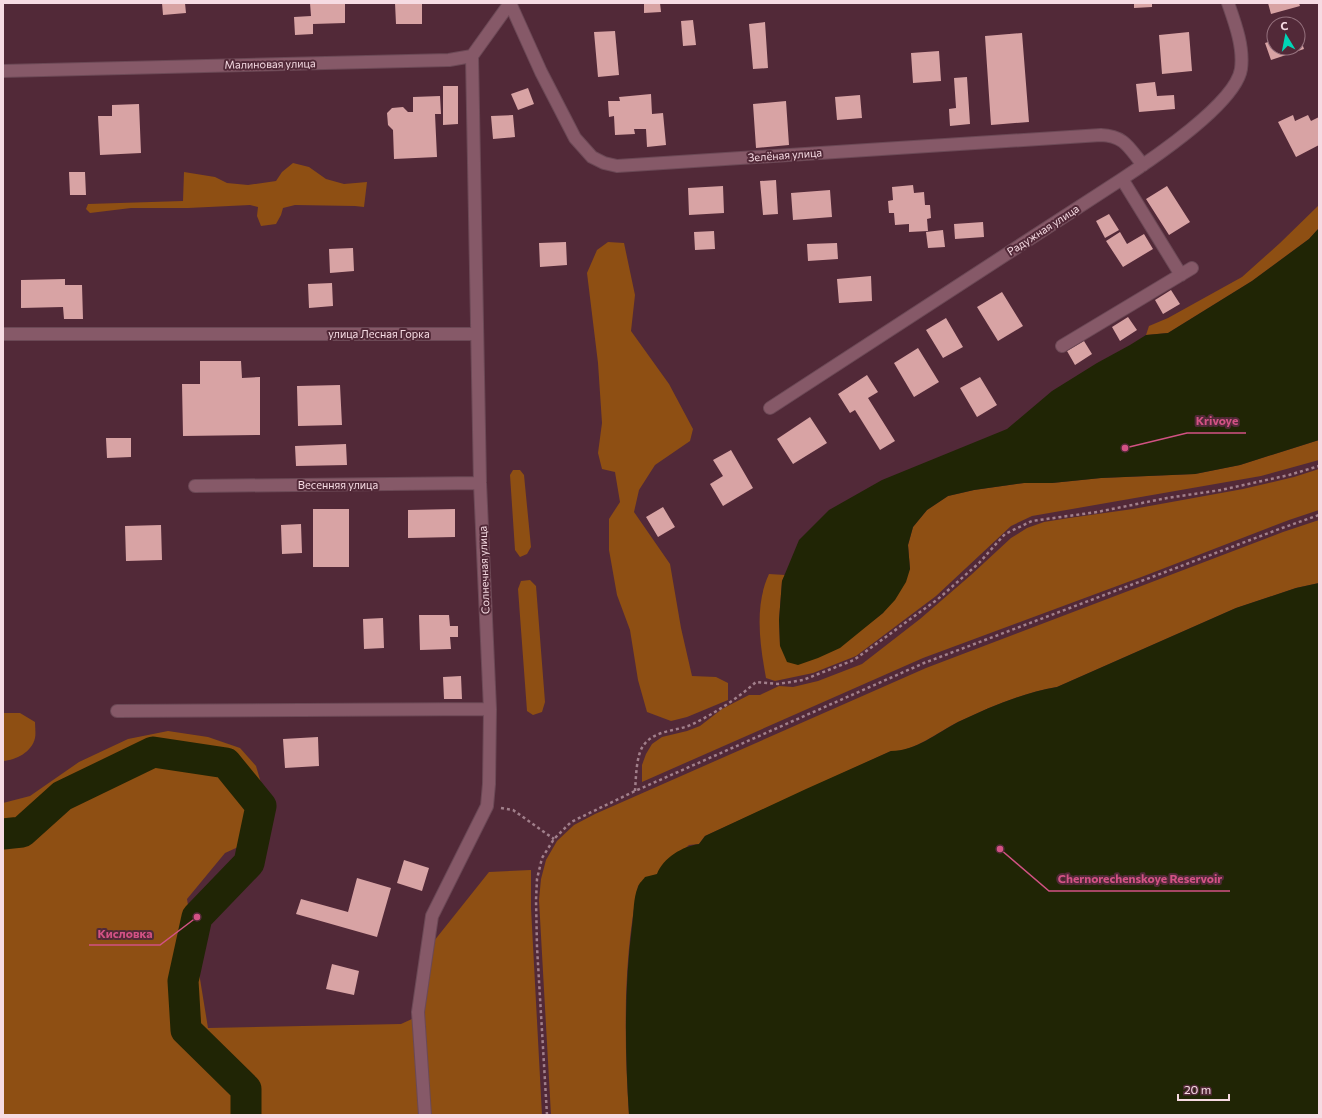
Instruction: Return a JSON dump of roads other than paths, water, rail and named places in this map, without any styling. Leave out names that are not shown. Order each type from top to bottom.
[{"type":"street","points":[[477,334],[472,56],[510,3]]},
{"type":"street","name":"Зелёная улица","points":[[510,3],[541,72],[575,138],[592,157],[604,163],[617,166],[1100,135],[1112,136],[1123,141],[1143,165]]},
{"type":"street","name":"Радужная улица","points":[[770,408],[1143,165],[1207,116],[1229,94],[1238,79],[1241,69],[1241,55],[1236,29],[1228,3]]},
{"type":"street","name":"Малиновая улица","points":[[3,71],[449,60],[472,56]]},
{"type":"street","points":[[1122,179],[1181,275]]},
{"type":"street","points":[[1062,346],[1192,268]]},
{"type":"street","name":"улица Лесная Горка","points":[[3,334],[477,334]]},
{"type":"street","name":"Солнечная улица","points":[[425,1115],[418,1012],[432,916],[487,806],[489,784],[490,709],[480,483],[477,334]]},
{"type":"street","name":"Весенняя улица","points":[[195,486],[480,483]]},
{"type":"street","points":[[117,711],[490,709]]},
{"type":"waterway","points":[[3,834],[22,832],[62,796],[153,752],[226,763],[261,806],[249,863],[197,917],[183,981],[186,1030],[246,1089],[246,1115]]},
{"type":"place","name":"Krivoye","points":[[1125,448]]},
{"type":"place","name":"Chernorechenskoye Reservoir","points":[[1000,849]]},
{"type":"place","name":"Кисловка","points":[[197,917]]}]
